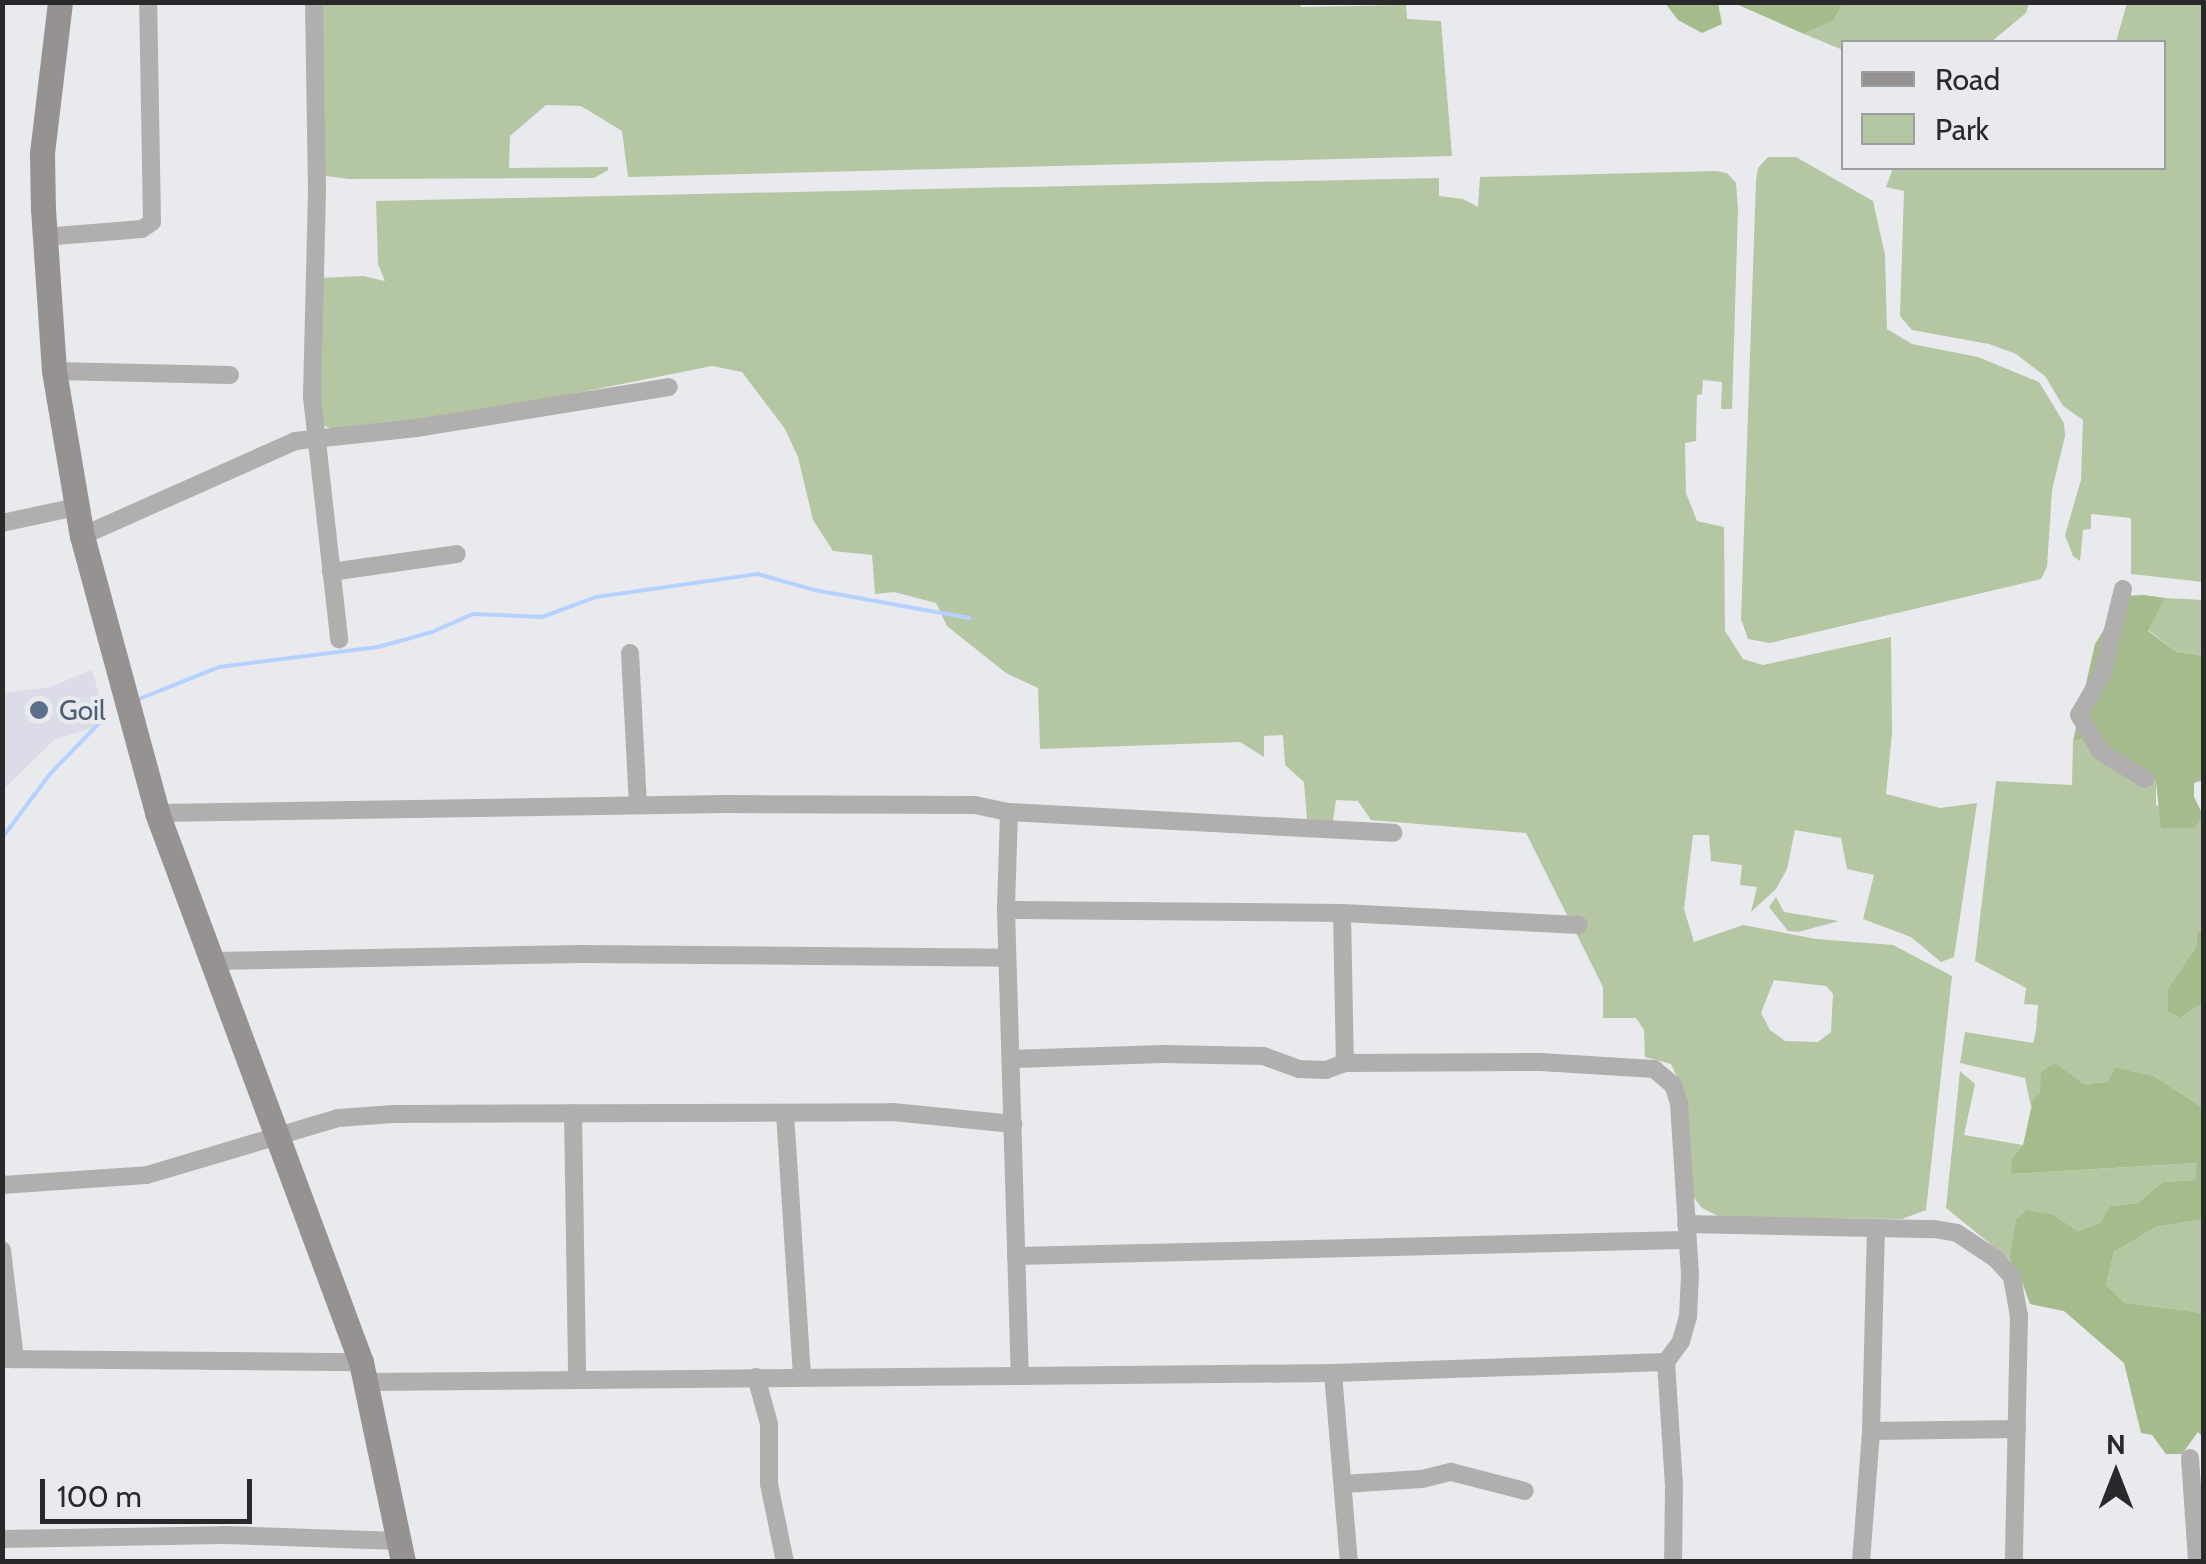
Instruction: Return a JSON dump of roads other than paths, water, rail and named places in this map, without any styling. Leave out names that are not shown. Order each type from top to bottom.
[{"type":"street","points":[[2,1539],[224,1535],[401,1551],[364,1372],[280,1136],[157,813],[82,536],[54,371],[44,237],[42,154],[60,2]]},
{"type":"street","points":[[44,237],[142,229],[152,222],[148,2]]},
{"type":"street","points":[[314,2],[316,438],[339,639]]},
{"type":"street","points":[[54,371],[230,375]]},
{"type":"street","points":[[82,536],[271,449],[316,438],[416,428],[669,387]]},
{"type":"street","points":[[2,523],[76,506]]},
{"type":"street","points":[[331,572],[456,554]]},
{"type":"street","points":[[2124,589],[2102,675],[2078,716],[2101,752],[2145,779]]},
{"type":"street","points":[[630,653],[638,804]]},
{"type":"street","points":[[157,813],[638,804],[976,806],[1010,812],[1393,833]]},
{"type":"street","points":[[1010,812],[1006,910],[1020,1374]]},
{"type":"street","points":[[1006,910],[1342,913],[1579,925]]},
{"type":"street","points":[[1342,913],[1345,1062]]},
{"type":"street","points":[[212,960],[563,954],[1007,958]]},
{"type":"street","points":[[1012,1058],[1264,1056],[1299,1069],[1326,1070],[1345,1062],[1540,1062],[1654,1070],[1673,1085],[1679,1103],[1690,1274],[1688,1317],[1680,1341],[1666,1362],[1674,1485],[1673,1562]]},
{"type":"street","points":[[2,1185],[146,1175],[338,1118],[394,1114],[893,1112],[1013,1124]]},
{"type":"street","points":[[573,1113],[577,1380]]},
{"type":"street","points":[[786,1113],[802,1377]]},
{"type":"street","points":[[1861,1562],[1870,1431],[1876,1231]]},
{"type":"street","points":[[1016,1256],[1685,1232],[1957,1233],[1978,1245],[2012,1277],[2018,1316],[2014,1562]]},
{"type":"street","points":[[2,1250],[9,1359],[577,1380],[1333,1373],[1666,1362]]},
{"type":"street","points":[[1333,1373],[1343,1484],[1344,1561]]},
{"type":"street","points":[[756,1378],[768,1424],[769,1484],[785,1562]]},
{"type":"street","points":[[1870,1431],[2017,1428]]},
{"type":"street","points":[[2190,1458],[2197,1562]]},
{"type":"street","points":[[1343,1484],[1422,1479],[1451,1472],[1525,1492]]},
{"type":"waterway","points":[[139,699],[219,667],[378,647],[432,632],[473,614],[542,617],[596,597],[758,574],[814,590],[970,618]]},
{"type":"waterway","points":[[2,838],[50,774],[106,716]]},
{"type":"place","name":"Goil","points":[[39,710]]}]
